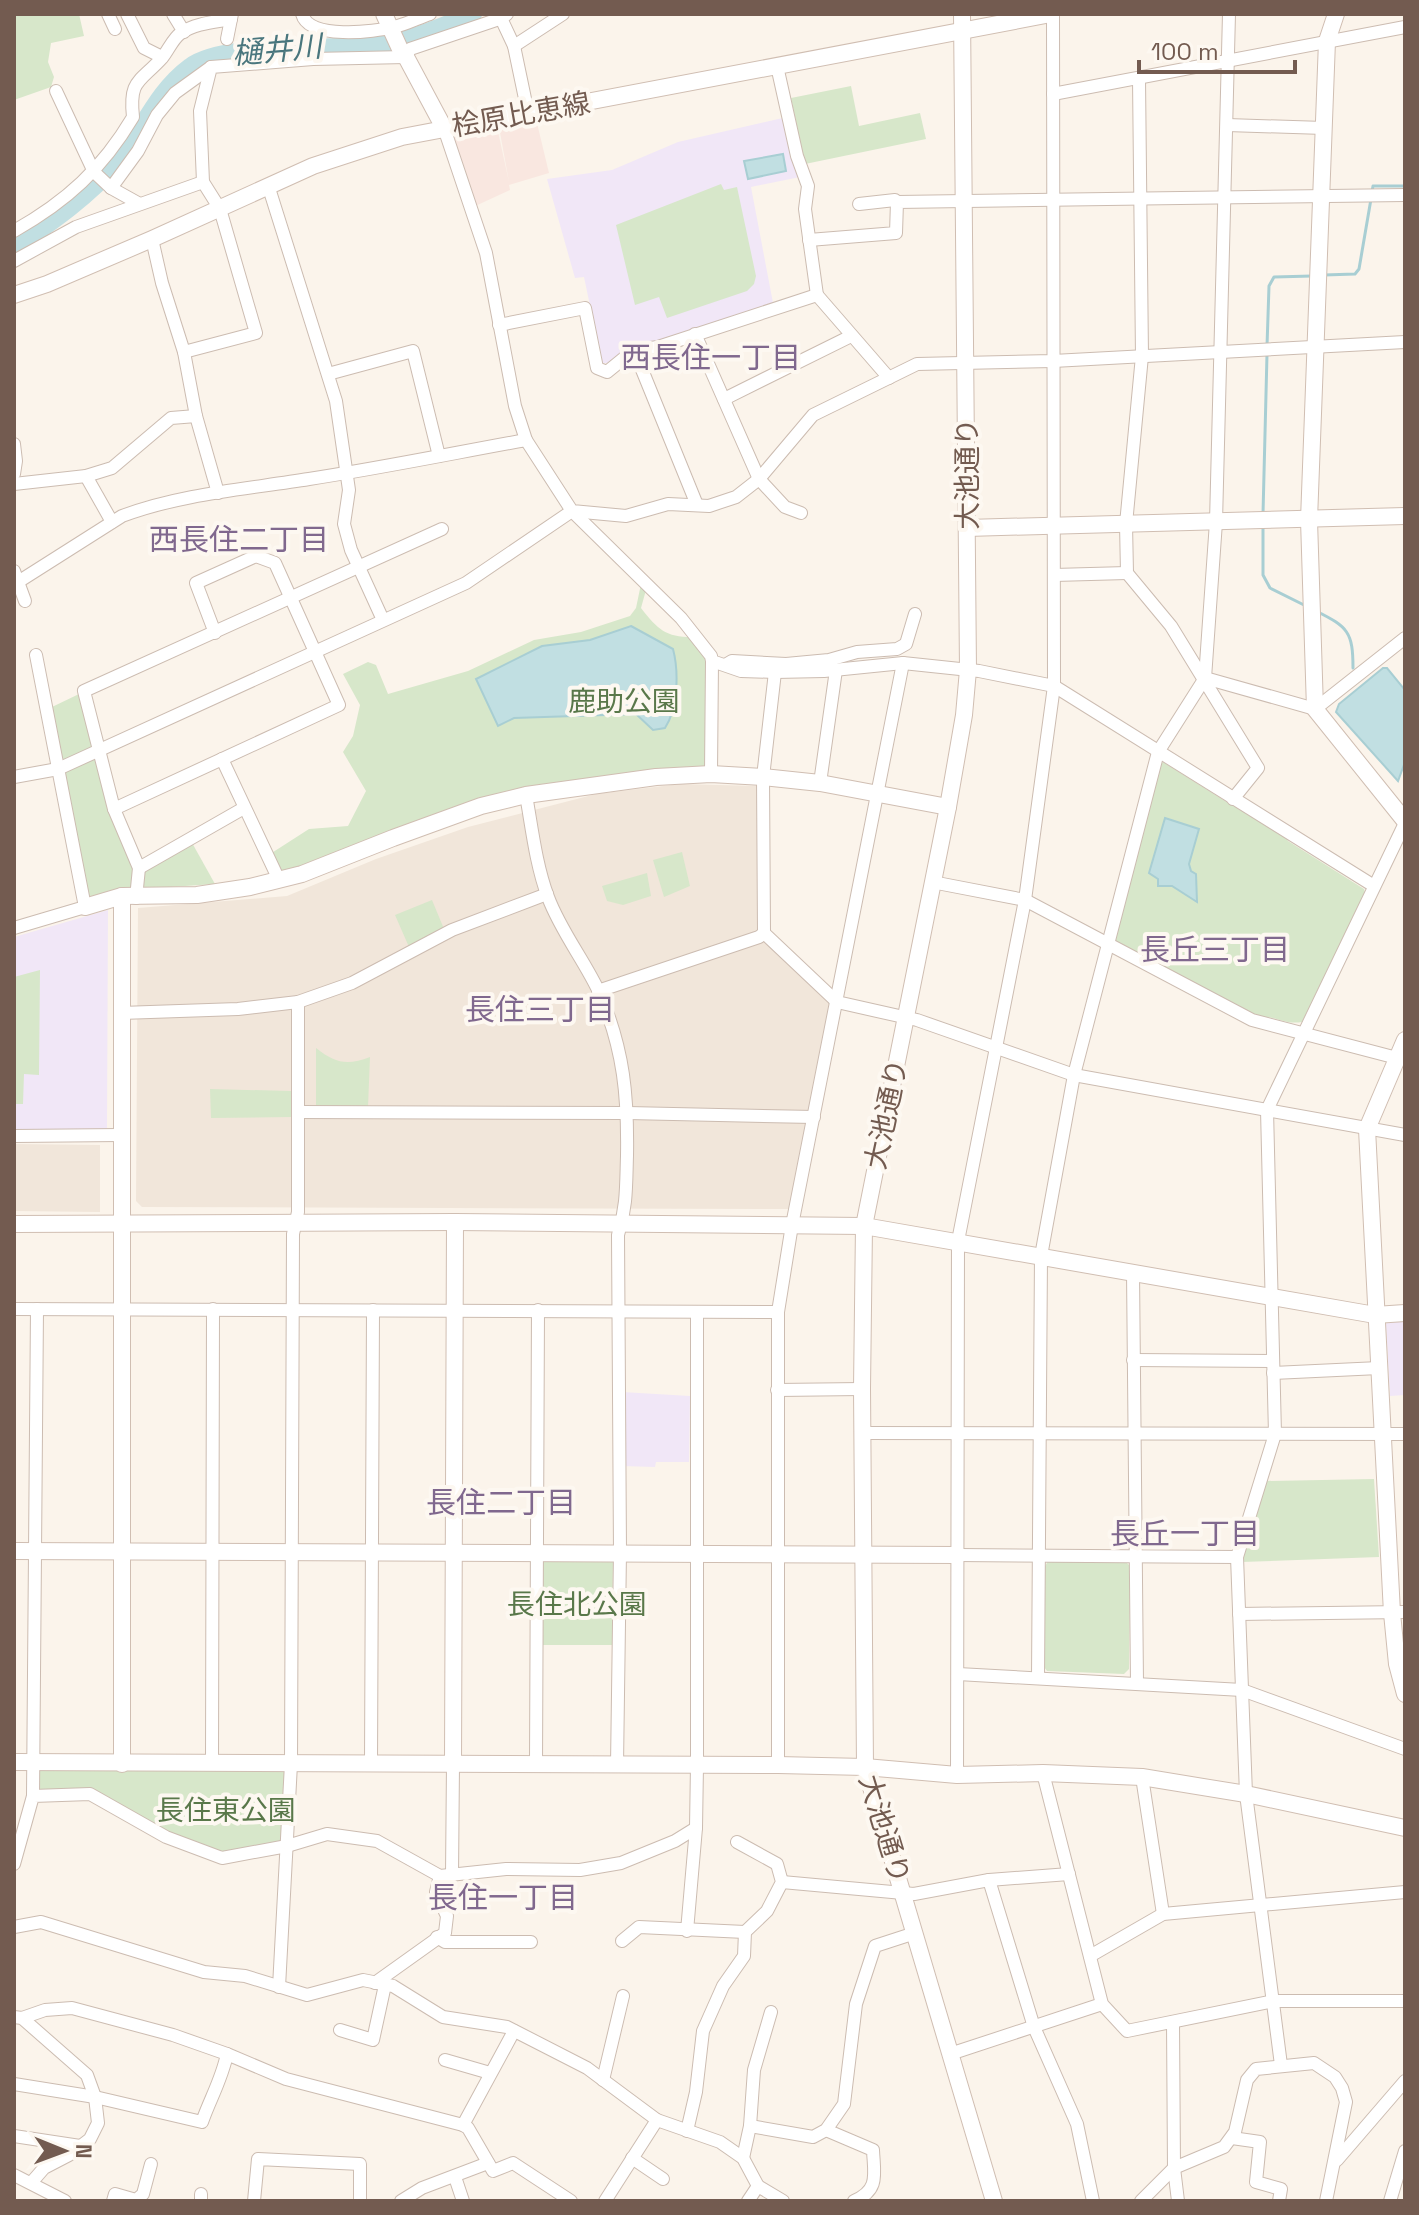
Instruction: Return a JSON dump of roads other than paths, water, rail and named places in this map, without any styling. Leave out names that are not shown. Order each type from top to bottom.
[{"type":"street","points":[[108,14],[115,29]]},
{"type":"street","points":[[127,14],[144,48],[162,57]]},
{"type":"street","points":[[173,14],[184,32]]},
{"type":"street","points":[[302,14],[304,21],[316,30],[338,31],[430,14]]},
{"type":"street","points":[[514,46],[563,14]]},
{"type":"street","points":[[957,1775],[958,1241],[1025,900],[1054,686],[1052,14]]},
{"type":"street","name":"桧原比恵線","points":[[14,295],[47,284],[268,185],[353,152],[444,128],[777,66],[962,22],[1052,14]]},
{"type":"street","points":[[1038,1677],[1041,1256],[1074,1075],[1158,752],[1205,678],[1216,522],[1229,14]]},
{"type":"street","points":[[1315,709],[1309,520],[1327,41],[1336,14]]},
{"type":"street","points":[[110,187],[138,151],[157,115],[175,93],[211,67],[228,62],[403,53],[503,15],[514,46],[528,113]]},
{"type":"street","points":[[14,231],[51,210],[94,172],[133,117],[131,95],[137,82],[184,32],[203,23],[232,17],[227,39]]},
{"type":"street","points":[[387,21],[444,128],[486,253],[515,406],[526,440],[572,511],[681,618],[718,663],[741,671],[775,672],[903,663],[968,670],[1054,686],[1374,886]]},
{"type":"street","name":"大池通り","points":[[962,22],[968,670],[964,715],[948,807],[864,1226],[865,1767],[994,2201]]},
{"type":"street","points":[[1053,94],[1405,27]]},
{"type":"street","points":[[777,66],[797,156],[808,186],[805,209],[817,295],[889,378]]},
{"type":"street","points":[[184,352],[256,333],[220,209],[203,182],[200,111],[211,67]]},
{"type":"street","points":[[1139,79],[1142,356],[1126,524],[1127,573],[1171,626],[1258,768],[1233,799]]},
{"type":"street","points":[[56,91],[94,172],[110,187],[138,203]]},
{"type":"street","points":[[1227,125],[1324,128]]},
{"type":"street","points":[[14,261],[76,227],[203,182]]},
{"type":"street","points":[[268,185],[336,401],[348,473],[344,524],[351,550],[383,620]]},
{"type":"street","points":[[859,204],[895,200],[965,202],[1405,195]]},
{"type":"street","points":[[809,240],[896,233],[897,202]]},
{"type":"street","points":[[152,239],[184,352],[196,416],[218,493]]},
{"type":"street","points":[[499,325],[585,308],[597,368],[607,372],[634,350],[658,347],[817,295]]},
{"type":"street","points":[[695,334],[759,479],[785,507],[801,513]]},
{"type":"street","points":[[724,399],[851,336]]},
{"type":"street","points":[[14,777],[58,769],[466,583],[572,511],[626,516],[668,504],[709,506],[736,497],[759,479],[813,415],[917,364],[1053,361],[1405,342]]},
{"type":"street","points":[[634,350],[697,505]]},
{"type":"street","points":[[328,374],[413,351],[439,456]]},
{"type":"street","points":[[14,484],[86,476],[112,468],[171,418],[196,416]]},
{"type":"street","points":[[25,601],[16,577],[139,510],[218,493],[526,440]]},
{"type":"street","points":[[14,444],[14,474]]},
{"type":"street","points":[[86,476],[112,522]]},
{"type":"street","points":[[967,528],[1405,516]]},
{"type":"street","points":[[139,868],[114,809],[84,691],[442,529]]},
{"type":"street","points":[[114,809],[339,705],[275,563],[256,556],[196,583],[215,633]]},
{"type":"street","points":[[1054,575],[1127,573]]},
{"type":"street","points":[[718,663],[786,664],[897,649],[906,644],[915,614]]},
{"type":"street","points":[[1315,709],[1405,638]]},
{"type":"street","points":[[36,655],[85,907]]},
{"type":"street","points":[[711,774],[718,663]]},
{"type":"street","points":[[778,1765],[778,1312],[792,1225],[903,663]]},
{"type":"street","points":[[820,783],[836,670]]},
{"type":"street","points":[[775,672],[763,777],[764,933],[837,1002],[907,1017],[1074,1075],[1405,1135]]},
{"type":"street","points":[[1205,678],[1315,709],[1405,822],[1267,1110],[1275,1434],[1237,1557],[1246,1794],[1281,2065]]},
{"type":"street","points":[[222,759],[279,880]]},
{"type":"street","points":[[14,913],[16,928],[129,897],[197,895],[279,880],[481,806],[526,795],[656,777],[711,774],[763,777],[820,783],[948,807]]},
{"type":"street","points":[[526,795],[547,894],[563,932],[598,991],[615,1032],[624,1066],[628,1113],[625,1213],[618,1235],[617,1311],[620,1552],[617,1765]]},
{"type":"street","points":[[122,1764],[123,1308],[120,1135],[121,1013],[129,897],[139,868],[244,808]]},
{"type":"street","points":[[932,882],[1025,900],[1252,1020],[1397,1058]]},
{"type":"street","points":[[121,1013],[238,1009],[298,1002],[352,983],[452,930],[547,894]]},
{"type":"street","points":[[598,991],[764,933]]},
{"type":"street","points":[[279,1987],[291,1764],[298,1002]]},
{"type":"street","points":[[1405,1040],[1367,1129],[1382,1434],[1399,1612],[1397,1664],[1405,1694]]},
{"type":"street","points":[[299,1112],[814,1117]]},
{"type":"street","points":[[14,1136],[120,1135]]},
{"type":"street","points":[[340,2030],[373,2040],[380,1984],[445,1933],[447,1916],[436,1892],[446,1876],[453,1764],[455,1222]]},
{"type":"street","points":[[14,1224],[455,1222],[864,1226],[1375,1315],[1405,1313]]},
{"type":"street","points":[[1133,1272],[1137,1683]]},
{"type":"street","points":[[14,1309],[778,1312]]},
{"type":"street","points":[[14,1864],[33,1796],[37,1309]]},
{"type":"street","points":[[212,1763],[213,1309]]},
{"type":"street","points":[[371,1764],[373,1310]]},
{"type":"street","points":[[536,1764],[538,1310]]},
{"type":"street","points":[[687,1931],[696,1828],[697,1312]]},
{"type":"street","points":[[1133,1360],[1272,1367],[1379,1368]]},
{"type":"street","points":[[777,1390],[862,1389]]},
{"type":"street","points":[[862,1433],[1405,1434]]},
{"type":"street","points":[[14,1551],[1237,1557]]},
{"type":"street","points":[[1239,1614],[1399,1612]]},
{"type":"street","points":[[958,1674],[1242,1690],[1405,1749]]},
{"type":"street","points":[[14,1762],[778,1765],[865,1767],[957,1775],[1043,1773],[1142,1777],[1246,1794],[1405,1828]]},
{"type":"street","points":[[1043,1773],[1102,2004],[1127,2031],[1274,2001],[1405,2001]]},
{"type":"street","points":[[1142,1777],[1163,1914]]},
{"type":"street","points":[[33,1796],[90,1794],[166,1837],[222,1858],[287,1846],[327,1834],[377,1841],[446,1876],[506,1869],[580,1870],[621,1863],[675,1841],[696,1828]]},
{"type":"street","points":[[687,2131],[696,2092],[703,2031],[723,1986],[744,1956],[745,1932],[767,1911],[782,1882],[777,1864],[737,1842]]},
{"type":"street","points":[[782,1882],[914,1894],[989,1880],[1069,1874]]},
{"type":"street","points":[[989,1880],[1034,2027],[1077,2124],[1093,2201]]},
{"type":"street","points":[[1090,1956],[1163,1914],[1405,1892]]},
{"type":"street","points":[[14,1927],[41,1922],[204,1972],[245,1976],[307,1995],[363,1980],[393,1986],[443,2017],[507,2027],[587,2068],[657,2120],[720,2142],[743,2158],[758,2186],[783,2201]]},
{"type":"street","points":[[622,1941],[639,1927],[745,1932]]},
{"type":"street","points":[[750,2126],[813,2137],[826,2130],[844,2104],[856,2004],[875,1946],[915,1933]]},
{"type":"street","points":[[437,1937],[445,1942],[531,1942]]},
{"type":"street","points":[[603,2080],[623,1996]]},
{"type":"street","points":[[950,2054],[1102,2004]]},
{"type":"street","points":[[18,2017],[45,2010],[72,2008],[173,2035],[286,2079],[463,2125],[468,2128],[493,2171],[513,2163],[571,2201]]},
{"type":"street","points":[[743,2158],[750,2126],[754,2070],[771,2012]]},
{"type":"street","points":[[18,2017],[87,2075],[95,2097],[98,2123],[90,2139],[44,2168],[31,2183]]},
{"type":"street","points":[[1173,2022],[1174,2168],[1178,2201]]},
{"type":"street","points":[[463,2125],[514,2031]]},
{"type":"street","points":[[14,2084],[95,2097],[202,2122],[210,2099],[222,2079],[227,2054]]},
{"type":"street","points":[[445,2060],[490,2073]]},
{"type":"street","points":[[1141,2201],[1174,2168],[1224,2147],[1232,2138],[1247,2080],[1256,2069],[1314,2063],[1335,2077],[1346,2102],[1326,2201]]},
{"type":"street","points":[[1335,2163],[1405,2081]]},
{"type":"street","points":[[605,2201],[657,2120]]},
{"type":"street","points":[[826,2130],[873,2150],[875,2182],[866,2196],[854,2201]]},
{"type":"street","points":[[14,2136],[80,2146]]},
{"type":"street","points":[[1232,2138],[1260,2142],[1256,2182],[1281,2189],[1279,2201]]},
{"type":"street","points":[[1393,2198],[1405,2151]]},
{"type":"street","points":[[632,2158],[663,2179]]},
{"type":"street","points":[[254,2201],[258,2159],[360,2164],[360,2201]]},
{"type":"street","points":[[401,2201],[422,2188],[488,2163]]},
{"type":"street","points":[[113,2201],[115,2194],[136,2200],[143,2194],[151,2164]]},
{"type":"street","points":[[14,2175],[65,2201]]},
{"type":"street","points":[[455,2177],[463,2201]]},
{"type":"street","points":[[748,2201],[758,2186]]},
{"type":"water","points":[[783,154],[786,171],[748,179],[744,161]]},
{"type":"water","points":[[631,626],[673,649],[676,690],[673,710],[665,728],[653,730],[636,714],[514,718],[498,726],[476,679],[542,646],[590,640]]},
{"type":"water","points":[[1387,668],[1405,690],[1405,762],[1398,781],[1336,712],[1339,704]]},
{"type":"water","points":[[1165,818],[1199,829],[1189,864],[1196,874],[1197,902],[1172,886],[1158,886],[1158,879],[1149,873]]},
{"type":"waterway","name":"樋井川","points":[[14,248],[94,187],[126,151],[168,88],[190,67],[207,58],[258,50],[377,45],[427,32],[473,14]]},
{"type":"waterway","points":[[1372,192],[1373,186],[1405,186]]},
{"type":"waterway","points":[[1324,275],[1355,274],[1359,269],[1371,199]]},
{"type":"waterway","points":[[1267,346],[1269,286],[1274,277],[1312,276]]},
{"type":"waterway","points":[[1263,514],[1267,354]]},
{"type":"waterway","points":[[1263,526],[1263,575],[1270,588],[1306,606]]},
{"type":"waterway","points":[[1316,611],[1342,627],[1350,638],[1353,668]]},
{"type":"district","name":"西長住一丁目","points":[[711,358]]},
{"type":"district","name":"西長住二丁目","points":[[239,540]]},
{"type":"district","name":"長丘三丁目","points":[[1215,950]]},
{"type":"district","name":"長住三丁目","points":[[540,1010]]},
{"type":"district","name":"長住二丁目","points":[[501,1503]]},
{"type":"district","name":"長丘一丁目","points":[[1185,1534]]},
{"type":"district","name":"長住一丁目","points":[[503,1898]]},
{"type":"park label","name":"鹿助公園","points":[[624,701]]},
{"type":"park label","name":"長住北公園","points":[[577,1604]]},
{"type":"park label","name":"長住東公園","points":[[226,1810]]}]
